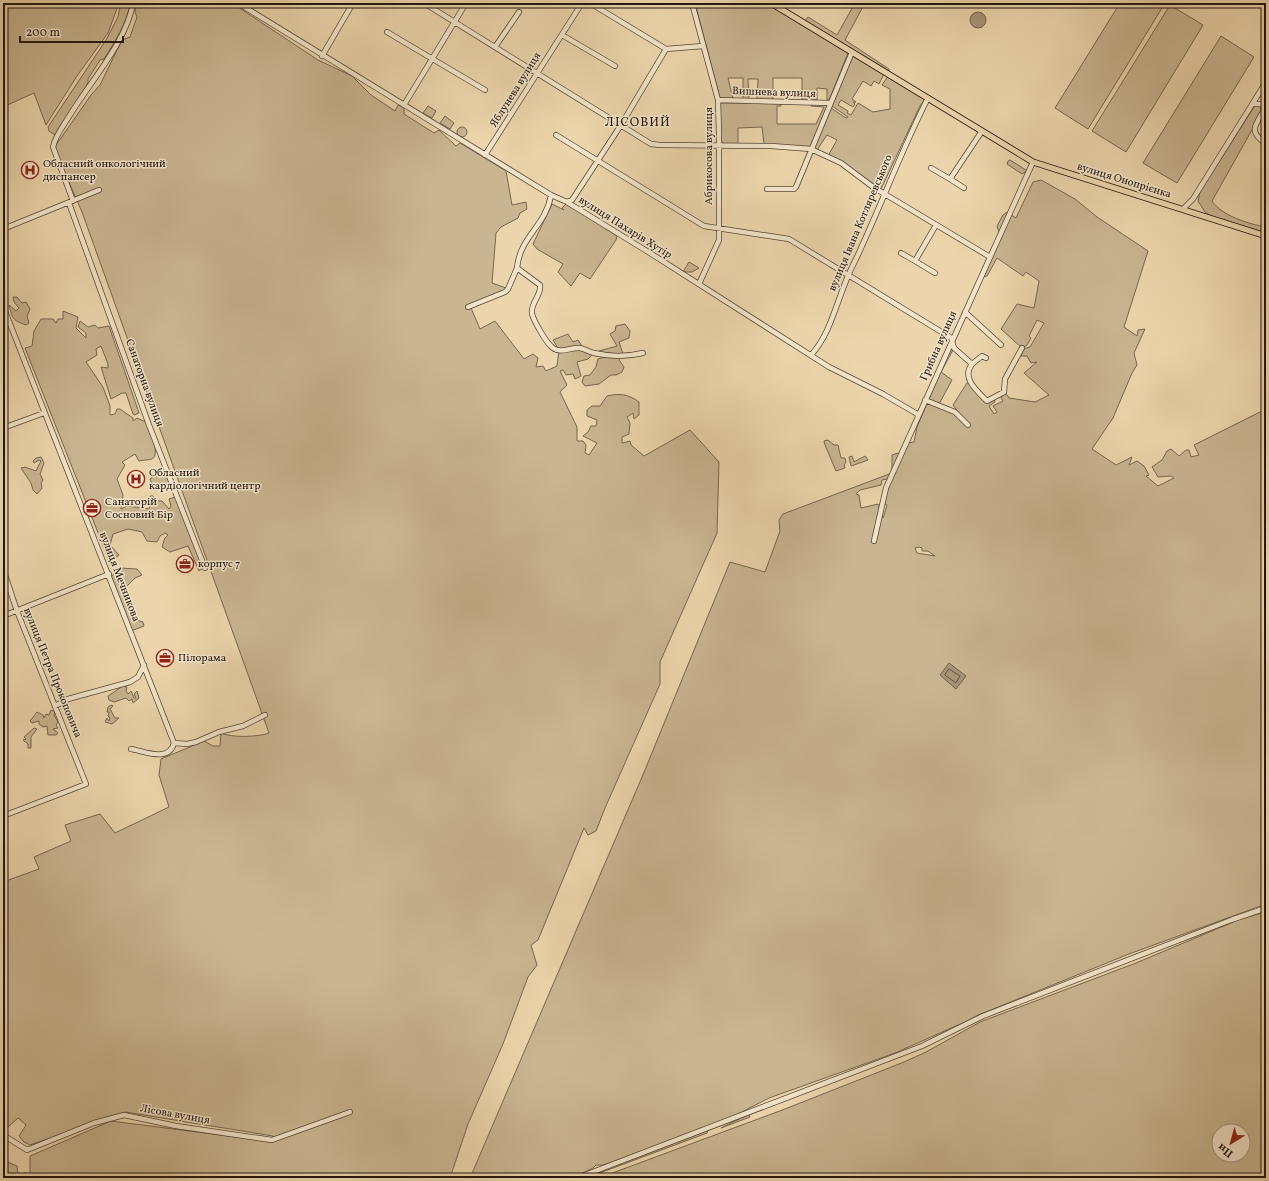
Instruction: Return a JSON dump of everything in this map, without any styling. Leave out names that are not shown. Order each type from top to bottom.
[{"type":"main road","name":"вулиця Онопрієнка","points":[[771,3],[1034,162],[1266,236]]},
{"type":"street","name":"Санаторна вулиця","points":[[132,3],[129,21],[62,127],[53,147],[149,425],[205,568]]},
{"type":"street","name":"вулиця Пахарів Хутір","points":[[238,3],[322,56],[551,195],[567,202],[810,355],[919,415]]},
{"type":"street","points":[[322,56],[354,3]]},
{"type":"street","points":[[424,3],[651,144],[771,146],[812,149],[841,163],[856,176],[884,192],[936,226],[990,257]]},
{"type":"street","points":[[404,105],[466,3]]},
{"type":"street","name":"Яблунева вулиця","points":[[485,155],[582,3]]},
{"type":"street","points":[[590,3],[666,49],[703,46]]},
{"type":"street","name":"Абрикосова вулиця","points":[[692,3],[718,100],[718,244],[699,284]]},
{"type":"street","points":[[495,47],[519,12]]},
{"type":"street","points":[[387,32],[485,90]]},
{"type":"street","points":[[562,35],[615,66]]},
{"type":"street","points":[[567,202],[572,200],[599,161],[622,125],[666,49]]},
{"type":"street","name":"Вишнева вулиця","points":[[767,189],[794,189],[852,52]]},
{"type":"street","points":[[1183,209],[1193,199],[1266,82]]},
{"type":"street","name":"вулиця Івана Котляревського","points":[[810,355],[817,349],[825,334],[848,274],[928,98]]},
{"type":"street","name":"Вишнева вулиця","points":[[718,100],[830,103]]},
{"type":"street","points":[[1253,104],[1264,104],[1264,110],[1255,124],[1254,130],[1255,134],[1266,144]]},
{"type":"street","points":[[950,178],[982,131]]},
{"type":"street","points":[[556,135],[698,224],[718,229],[787,238],[848,274],[953,340]]},
{"type":"street","name":"Грибна вулиця","points":[[874,541],[886,488],[925,400],[952,348],[953,340],[965,312],[1034,162]]},
{"type":"street","points":[[931,168],[950,178],[964,188]]},
{"type":"street","points":[[3,229],[99,190]]},
{"type":"street","points":[[468,307],[505,292],[508,289],[516,268],[518,254],[547,212],[551,195]]},
{"type":"street","points":[[915,261],[936,226]]},
{"type":"street","points":[[901,253],[935,273]]},
{"type":"street","points":[[516,268],[540,285],[541,289],[532,306],[532,314],[547,342],[553,348],[559,350],[579,348],[594,353],[625,357],[643,353]]},
{"type":"street","name":"вулиця Мечникова","points":[[3,306],[174,743]]},
{"type":"street","points":[[965,312],[1001,345]]},
{"type":"street","points":[[952,348],[972,364]]},
{"type":"street","points":[[986,358],[982,356],[972,364],[968,372],[968,378],[987,401],[1004,392],[1006,379],[1022,348]]},
{"type":"street","points":[[925,400],[955,412],[968,425]]},
{"type":"street","points":[[3,428],[44,413]]},
{"type":"street","name":"вулиця Петра Прокоповича","points":[[3,569],[17,611],[86,784],[3,816]]},
{"type":"street","points":[[3,616],[109,574]]},
{"type":"street","points":[[55,706],[75,697],[130,682],[138,677],[144,665]]},
{"type":"street","points":[[131,749],[158,755],[168,752],[174,743],[187,744],[196,742],[219,732],[243,726],[266,715]]},
{"type":"street","points":[[577,1178],[922,1046],[983,1016],[1230,920],[1266,908]]},
{"type":"street","name":"Лісова вулиця","points":[[3,1135],[27,1150],[94,1124],[124,1115],[176,1126],[272,1140],[350,1112]]},
{"type":"shaded area","points":[[3,3],[119,3],[108,33],[77,76],[46,125],[34,93],[3,107]]},
{"type":"shaded area","points":[[121,3],[130,3],[120,32],[104,59],[100,60],[88,79],[88,83],[55,135],[49,131],[48,127],[106,40],[118,17]]},
{"type":"shaded area","points":[[136,3],[232,3],[318,60],[352,76],[371,95],[395,111],[398,105],[404,108],[404,114],[434,133],[439,130],[456,146],[460,143],[506,171],[512,205],[526,202],[527,209],[520,213],[518,218],[501,227],[496,233],[492,283],[506,288],[505,292],[471,308],[480,329],[495,321],[524,359],[533,354],[538,358],[536,367],[543,366],[546,371],[557,366],[559,350],[553,340],[568,334],[573,342],[578,340],[583,348],[594,353],[588,359],[577,362],[581,376],[575,379],[573,374],[566,375],[563,370],[560,371],[567,385],[560,392],[577,427],[577,441],[583,441],[586,445],[585,453],[589,455],[597,443],[583,436],[588,432],[591,426],[596,426],[597,420],[587,416],[587,410],[592,406],[600,406],[607,396],[620,394],[631,397],[639,402],[639,415],[634,419],[633,413],[627,417],[630,423],[629,434],[622,437],[622,443],[630,441],[631,445],[644,456],[690,430],[719,462],[717,533],[660,662],[660,684],[596,831],[588,835],[584,828],[538,940],[531,945],[537,965],[528,977],[503,1044],[468,1124],[450,1178],[3,1178],[3,1160],[17,1166],[18,1174],[27,1173],[30,1176],[30,1156],[111,1121],[267,1141],[273,1136],[125,1112],[30,1145],[24,1142],[19,1136],[26,1125],[18,1118],[7,1128],[3,1125],[3,882],[39,869],[34,857],[71,841],[65,825],[100,814],[115,833],[169,807],[159,775],[161,759],[204,741],[213,746],[220,746],[221,733],[231,736],[245,736],[269,733],[82,212],[54,148],[91,95],[100,85],[122,40],[130,37],[137,17],[135,12]]},
{"type":"shaded area","points":[[695,3],[767,3],[848,53],[830,98],[827,100],[827,89],[817,88],[817,100],[802,100],[802,78],[773,78],[773,100],[757,99],[758,79],[748,79],[749,99],[743,99],[743,78],[728,78],[733,99],[720,98]]},
{"type":"shaded area","points":[[855,3],[865,3],[845,40],[889,69],[889,71],[805,21],[808,17],[837,35]]},
{"type":"shaded area","points":[[1120,3],[1165,3],[1088,129],[1055,108]]},
{"type":"shaded area","points":[[1170,5],[1203,25],[1126,152],[1092,131]]},
{"type":"shaded area","points":[[1221,36],[1254,57],[1177,183],[1143,163]]},
{"type":"shaded area","points":[[852,55],[884,74],[879,84],[874,81],[871,86],[863,81],[852,99],[856,102],[853,102],[855,104],[853,107],[841,100],[838,105],[848,111],[847,113],[851,115],[858,103],[873,112],[890,109],[890,89],[882,85],[888,76],[925,99],[920,106],[881,189],[828,156],[837,140],[827,135],[817,150],[814,147],[831,108],[846,118],[848,117],[832,106]]},
{"type":"shaded area","points":[[781,103],[781,106],[777,106],[777,124],[816,124],[824,107],[811,106],[811,104],[828,104],[811,147],[808,148],[764,144],[762,127],[738,128],[738,144],[723,144],[721,140],[720,104]]},
{"type":"shaded area","points":[[1258,105],[1262,112],[1212,201],[1222,211],[1229,215],[1252,224],[1266,227],[1266,233],[1211,216],[1205,212],[1198,201],[1200,192],[1252,110]]},
{"type":"shaded area","points":[[428,106],[436,111],[432,118],[423,113]]},
{"type":"shaded area","points":[[445,116],[454,123],[450,129],[440,123]]},
{"type":"shaded area","points":[[462,127],[467,132],[462,137],[457,132]]},
{"type":"shaded area","points":[[1010,160],[1027,171],[1022,174],[1007,164]]},
{"type":"shaded area","points":[[1041,180],[1075,199],[1097,217],[1148,251],[1124,327],[1137,336],[1138,330],[1145,329],[1134,353],[1137,365],[1132,373],[1113,418],[1092,449],[1116,465],[1132,457],[1129,465],[1137,461],[1144,466],[1149,475],[1146,476],[1158,486],[1174,478],[1171,476],[1158,477],[1152,467],[1162,460],[1167,451],[1171,449],[1179,456],[1186,450],[1189,450],[1191,457],[1199,455],[1194,445],[1266,409],[1266,904],[1129,954],[976,1016],[895,1053],[769,1098],[732,1117],[604,1165],[596,1165],[573,1178],[470,1178],[645,770],[730,562],[765,572],[780,531],[779,520],[783,514],[892,473],[892,455],[898,453],[901,455],[907,443],[914,442],[917,427],[951,348],[954,348],[941,372],[952,380],[939,404],[961,416],[953,405],[967,383],[971,382],[986,400],[994,398],[995,402],[989,406],[994,414],[997,412],[993,406],[1003,401],[1001,398],[1004,391],[1009,398],[1035,402],[1049,395],[1024,373],[1037,362],[1031,363],[1027,356],[1021,356],[1023,349],[1030,347],[1044,323],[1037,320],[1029,336],[1031,338],[1027,345],[1022,348],[1001,329],[1017,304],[1034,308],[1039,281],[1026,272],[1023,276],[997,258],[987,276],[983,277],[1002,235],[997,226],[1003,215],[1007,212],[1016,218],[1033,182]],"holes":[[[891,478],[882,502],[887,505],[883,518],[878,504],[861,508],[859,495],[856,494],[860,490],[881,485],[882,480]],[[915,548],[922,548],[922,551],[928,551],[935,556],[917,553]]]},
{"type":"shaded area","points":[[567,203],[617,236],[616,240],[590,279],[580,273],[571,286],[558,272],[563,264],[537,249],[533,244],[552,204],[564,210],[562,208]]},
{"type":"shaded area","points":[[689,262],[699,268],[692,272],[683,272]]},
{"type":"shaded area","points":[[13,297],[17,297],[22,303],[26,302],[30,309],[27,316],[29,323],[26,325],[18,322],[12,316],[9,305],[16,311],[19,308],[14,302]]},
{"type":"shaded area","points":[[63,311],[78,317],[76,328],[86,338],[86,333],[78,327],[80,321],[88,327],[95,325],[98,328],[109,326],[139,413],[133,414],[126,393],[122,393],[111,399],[101,367],[108,368],[108,364],[101,346],[96,349],[97,355],[86,362],[103,387],[110,406],[110,415],[115,414],[117,409],[120,409],[133,418],[133,421],[137,418],[146,422],[154,441],[155,452],[152,459],[139,461],[135,454],[122,462],[125,465],[117,479],[123,495],[121,509],[127,506],[149,509],[151,503],[150,496],[153,496],[159,501],[162,501],[169,509],[171,506],[169,499],[176,497],[203,568],[199,571],[188,546],[170,552],[162,547],[165,538],[168,535],[165,533],[160,536],[157,542],[147,541],[142,532],[128,529],[113,534],[110,545],[119,555],[113,559],[108,558],[25,348],[32,346],[34,331],[41,319],[53,319],[56,323],[58,319],[63,319]]},
{"type":"shaded area","points":[[625,324],[630,331],[629,338],[619,342],[623,354],[619,360],[624,367],[622,372],[616,375],[611,375],[599,384],[585,386],[582,382],[584,376],[590,375],[596,367],[598,359],[602,358],[599,351],[617,346],[610,334],[615,331],[616,326]]},
{"type":"shaded area","points":[[828,440],[834,445],[838,445],[841,458],[845,458],[845,468],[836,471],[825,445],[824,441]]},
{"type":"shaded area","points":[[852,456],[854,462],[865,456],[868,460],[851,466],[849,457]]},
{"type":"shaded area","points":[[41,457],[44,463],[40,474],[43,480],[41,483],[42,488],[37,494],[33,490],[31,483],[21,468],[25,467],[36,471],[41,461],[39,460],[34,463],[33,461],[36,458]]},
{"type":"shaded area","points":[[165,471],[171,483],[156,490],[154,489],[150,479],[153,476]]},
{"type":"shaded area","points":[[120,568],[137,569],[142,575],[135,578],[126,587],[137,620],[143,622],[144,626],[131,631],[111,577]]},
{"type":"shaded area","points":[[123,686],[127,687],[126,691],[128,694],[131,691],[134,698],[136,698],[134,694],[137,691],[139,698],[133,703],[132,699],[129,701],[126,698],[114,702],[109,700],[108,696]]},
{"type":"shaded area","points":[[111,705],[113,706],[110,709],[115,718],[119,718],[112,724],[105,722],[107,718],[109,721],[109,712],[107,712],[108,707]]},
{"type":"shaded area","points":[[51,710],[55,712],[54,715],[58,722],[56,725],[58,728],[53,729],[58,733],[56,735],[48,735],[47,726],[43,727],[39,724],[39,721],[32,723],[30,721],[37,712],[43,715],[44,718],[46,714],[49,715]]},
{"type":"shaded area","points":[[34,728],[37,729],[31,737],[31,748],[28,748],[28,744],[23,740],[26,739],[24,737]]},
{"type":"shaded area","points":[[1266,912],[1266,1178],[599,1178],[785,1109],[904,1062],[926,1052],[980,1022],[1136,963],[1238,920]]},
{"type":"shaded area","points":[[749,1115],[750,1117],[721,1128],[743,1117]]},
{"type":"shaded area","points":[[708,1130],[707,1133],[589,1177],[588,1175]]},
{"type":"water","points":[[975,12],[981,12],[986,17],[984,26],[981,28],[975,28],[970,23],[970,17]]},
{"type":"water","points":[[949,663],[966,676],[956,689],[940,675]]},
{"type":"place","name":"Обласний онкологічний диспансер","points":[[30,170]]},
{"type":"place","name":"Обласний кардіологічний центр","points":[[136,479]]},
{"type":"place","name":"Санаторій Сосновий Бір","points":[[92,508]]},
{"type":"place","name":"корпус 7","points":[[185,564]]},
{"type":"place","name":"Пілорама","points":[[165,658]]},
{"type":"district","name":"ЛІСОВИЙ","points":[[638,123]]}]
